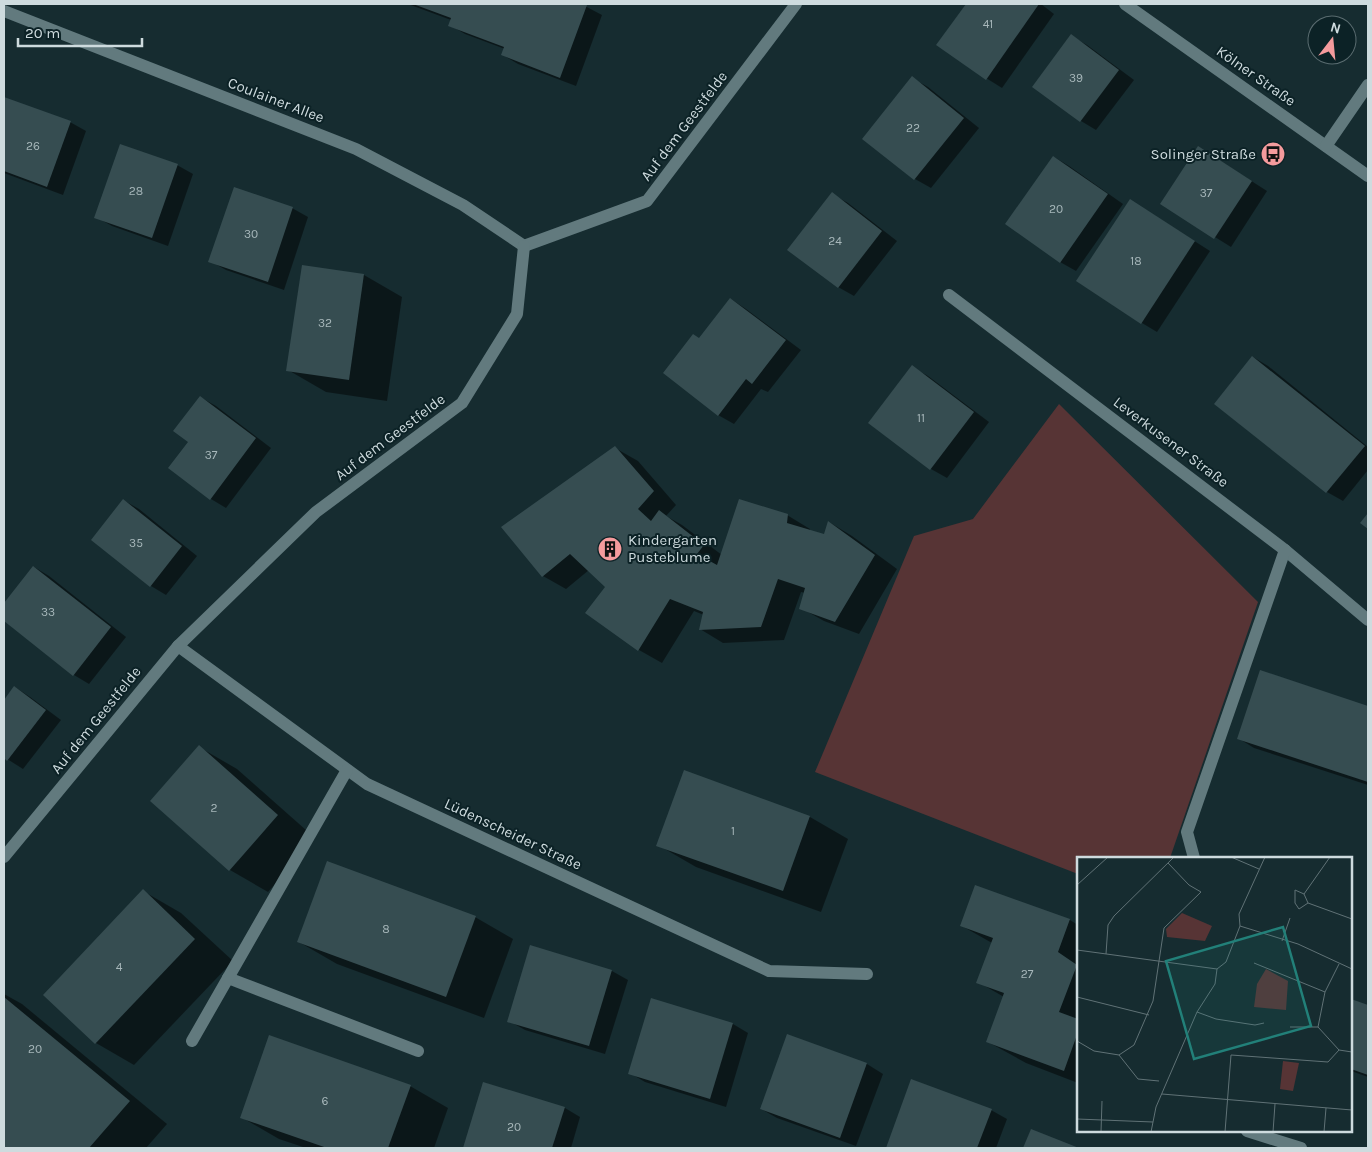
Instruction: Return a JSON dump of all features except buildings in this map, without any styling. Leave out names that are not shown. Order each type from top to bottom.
[{"type":"street","name":"Auf dem Geestfelde","points":[[4,857],[178,646],[316,512],[462,403],[517,314],[524,246],[647,201],[796,4]]},
{"type":"street","name":"Kölner Straße","points":[[1125,4],[1368,176]]},
{"type":"street","name":"Coulainer Allee","points":[[4,11],[356,149],[463,205],[524,246]]},
{"type":"street","points":[[1326,146],[1368,85]]},
{"type":"street","name":"Leverkusener Straße","points":[[949,294],[1285,550],[1368,620]]},
{"type":"street","points":[[1194,857],[1186,832],[1285,550]]},
{"type":"street","name":"Lüdenscheider Straße","points":[[178,646],[367,784],[769,971],[867,974]]},
{"type":"street","points":[[192,1041],[347,770]]},
{"type":"street","points":[[228,978],[418,1052]]},
{"type":"street","points":[[1250,1132],[1301,1148]]},
{"type":"shaded area","points":[[1059,404],[1258,602],[1170,857],[1077,857],[1077,874],[815,772],[914,536],[973,519]]},
{"type":"place","name":"Solinger Straße","points":[[1273,154]]},
{"type":"place","name":"Kindergarten Pusteblume","points":[[610,549]]}]
